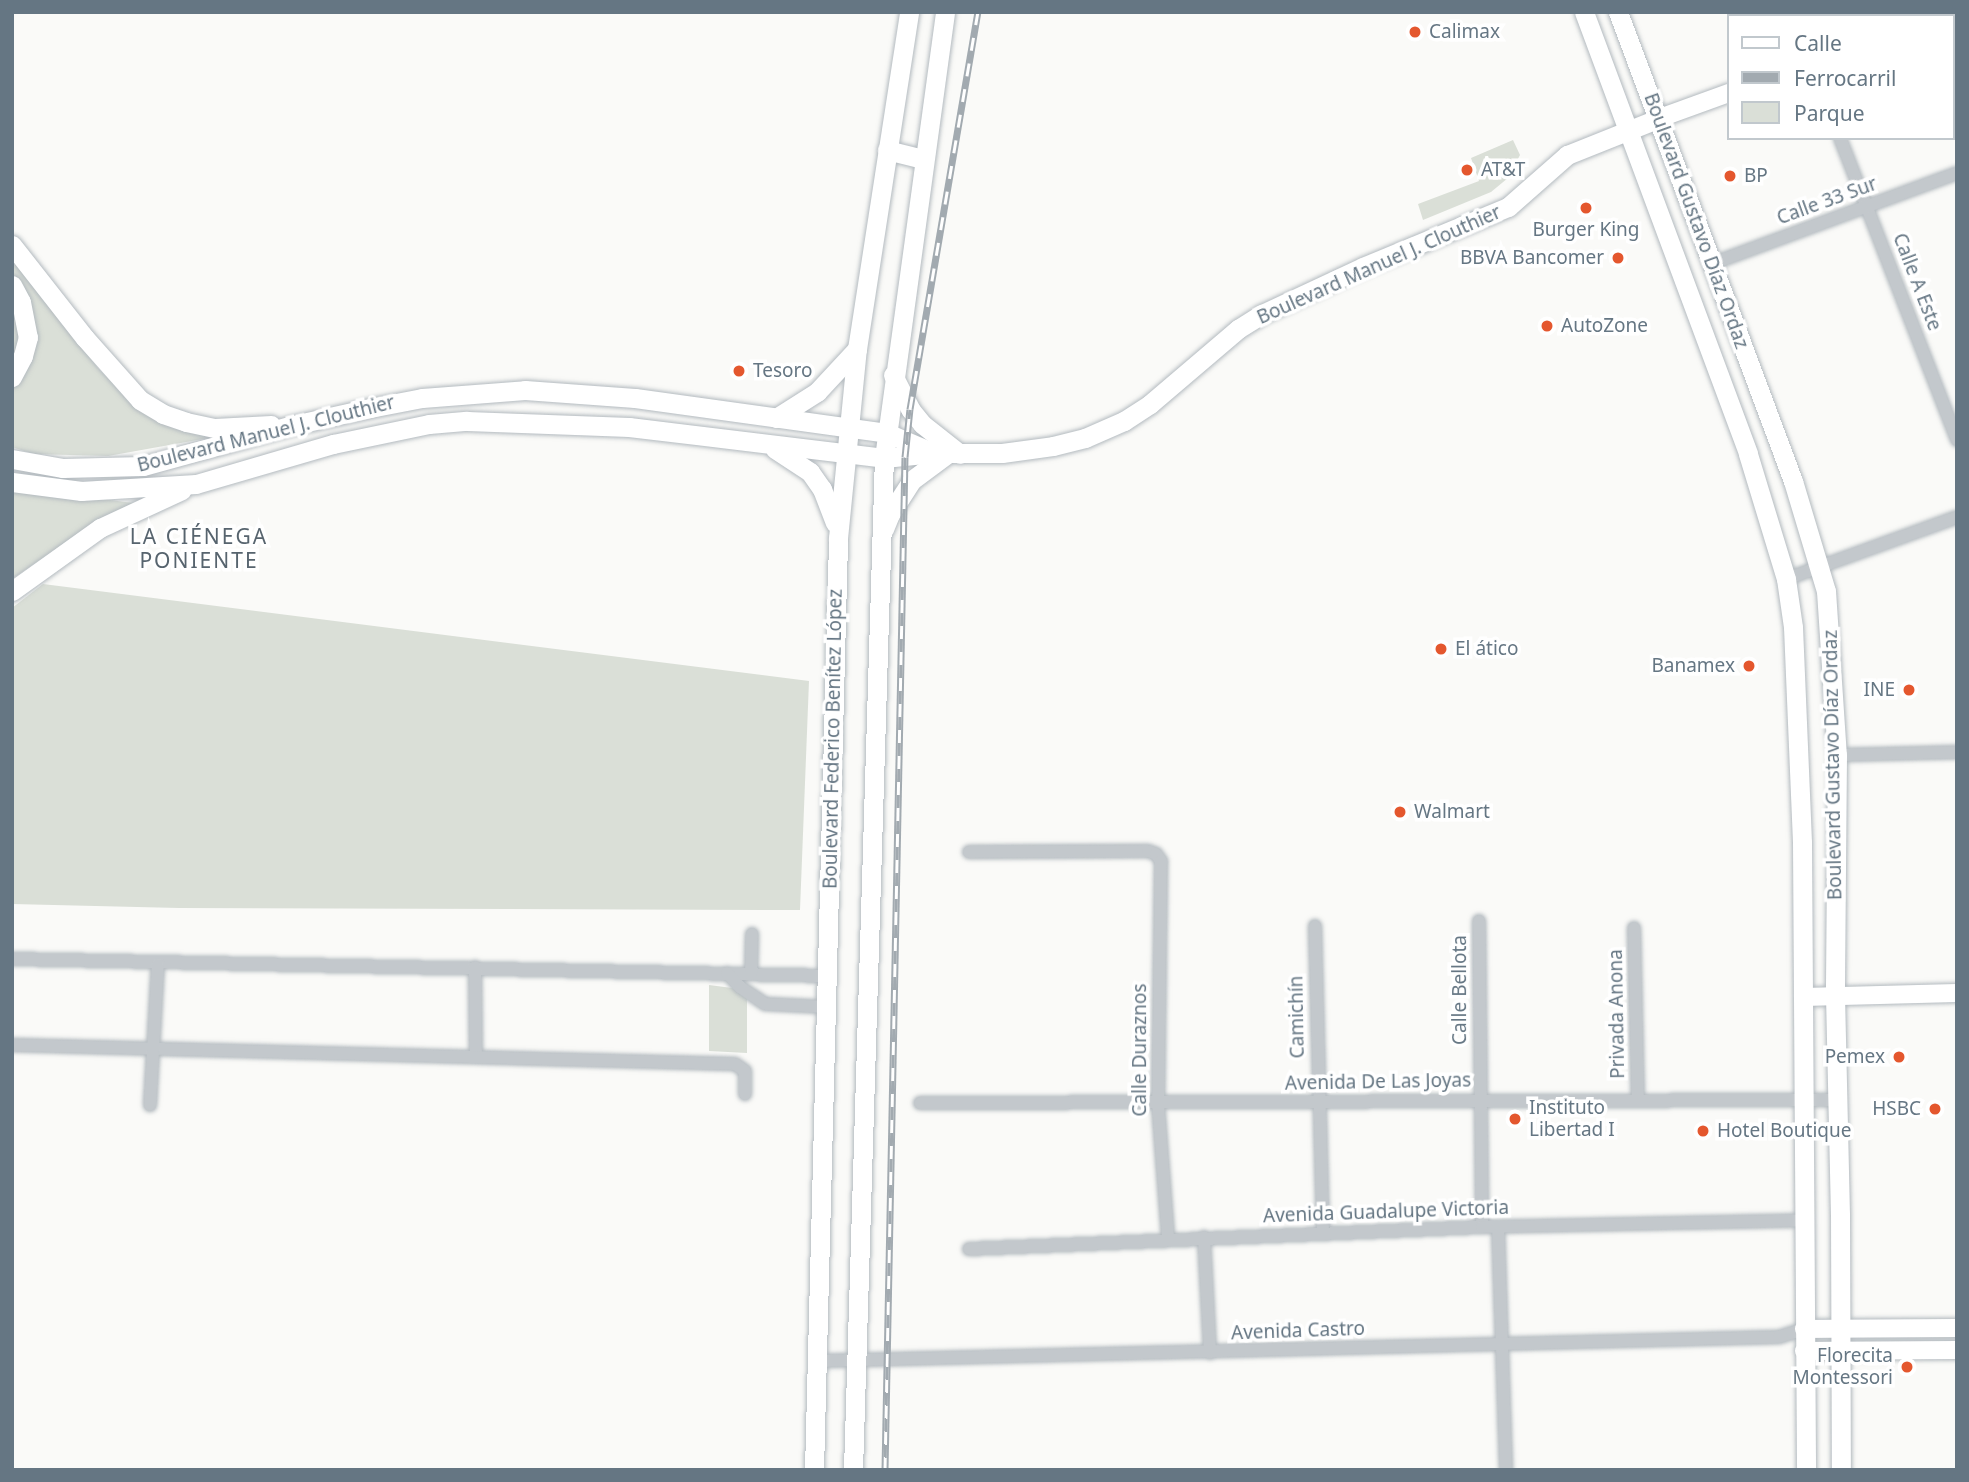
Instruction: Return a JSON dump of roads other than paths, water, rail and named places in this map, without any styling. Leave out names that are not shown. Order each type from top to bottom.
[{"type":"main road","name":"Boulevard Federico Benítez López","points":[[814,1470],[838,538],[857,349],[909,12]]},
{"type":"main road","name":"Boulevard Federico Benítez López","points":[[853,1470],[884,457],[893,375],[945,12]]},
{"type":"main road","name":"Boulevard Gustavo Díaz Ordaz","points":[[1584,12],[1748,454],[1786,579],[1793,627],[1798,722],[1804,997],[1802,1099],[1806,1470]]},
{"type":"main road","name":"Boulevard Gustavo Díaz Ordaz","points":[[1618,12],[1801,506],[1821,568],[1829,606],[1837,755],[1835,995],[1841,1470]]},
{"type":"main road","points":[[1657,118],[1728,93]]},
{"type":"main road","name":"Boulevard Manuel J. Clouthier","points":[[12,482],[81,491],[196,484],[333,444],[442,423],[501,421],[629,427],[884,457],[1053,446],[1085,438],[1124,421],[1150,404],[1238,329],[1262,314],[1363,267],[1508,207],[1567,155],[1657,118]]},
{"type":"main road","points":[[887,150],[924,159]]},
{"type":"main road","points":[[12,245],[92,347],[141,400],[163,414],[215,428],[289,426]]},
{"type":"main road","points":[[12,285],[21,302],[28,337],[23,356],[12,377]]},
{"type":"main road","points":[[776,418],[817,392],[857,349]]},
{"type":"main road","points":[[880,540],[890,514],[904,491],[924,470],[947,454],[910,409],[893,375]]},
{"type":"main road","name":"Boulevard Manuel J. Clouthier","points":[[12,459],[63,468],[143,466],[289,426],[422,398],[525,390],[635,398],[887,433],[947,454]]},
{"type":"main road","points":[[768,445],[810,472],[830,505],[838,538]]},
{"type":"main road","points":[[12,591],[100,528],[196,484]]},
{"type":"main road","points":[[1804,997],[1957,993]]},
{"type":"main road","points":[[1804,1329],[1957,1328]]},
{"type":"main road","points":[[1804,1351],[1957,1350]]},
{"type":"street","name":"Calle A Este","points":[[1841,140],[1957,440]]},
{"type":"street","name":"Calle 33 Sur","points":[[1711,264],[1957,173]]},
{"type":"street","points":[[1786,579],[1957,517]]},
{"type":"street","points":[[1837,755],[1957,752]]},
{"type":"street","name":"Calle Duraznos","points":[[969,852],[1148,851],[1156,854],[1161,861],[1158,1104],[1168,1238]]},
{"type":"street","name":"Calle Bellota","points":[[1479,921],[1482,1227]]},
{"type":"street","name":"Camichín","points":[[1315,926],[1323,1233]]},
{"type":"street","name":"Privada Anona","points":[[1634,928],[1638,1100]]},
{"type":"street","points":[[751,974],[752,934]]},
{"type":"street","points":[[12,960],[827,976]]},
{"type":"street","points":[[150,1105],[158,964]]},
{"type":"street","points":[[475,967],[476,1057]]},
{"type":"street","points":[[727,973],[740,987],[765,1004],[827,1007]]},
{"type":"street","points":[[12,1045],[734,1064],[745,1071],[745,1094]]},
{"type":"street","name":"Avenida De Las Joyas","points":[[920,1103],[1318,1103],[1480,1099],[1838,1100]]},
{"type":"street","name":"Avenida Guadalupe Victoria","points":[[969,1249],[1168,1238],[1482,1227],[1804,1220]]},
{"type":"street","points":[[1498,1227],[1506,1470]]},
{"type":"street","points":[[1204,1237],[1210,1353]]},
{"type":"street","name":"Avenida Castro","points":[[818,1361],[1779,1337],[1804,1329]]},
{"type":"street","points":[[1779,1337],[1804,1351]]},
{"type":"railway","points":[[885,1470],[905,457],[910,409],[978,12]]},
{"type":"place","name":"Calimax","points":[[1415,32]]},
{"type":"place","name":"AT&T","points":[[1467,170]]},
{"type":"place","name":"BP","points":[[1730,176]]},
{"type":"place","name":"Burger King","points":[[1586,208]]},
{"type":"place","name":"BBVA Bancomer","points":[[1618,258]]},
{"type":"place","name":"AutoZone","points":[[1547,326]]},
{"type":"place","name":"Tesoro","points":[[739,371]]},
{"type":"place","name":"El ático","points":[[1441,649]]},
{"type":"place","name":"Banamex","points":[[1749,666]]},
{"type":"place","name":"INE","points":[[1909,690]]},
{"type":"place","name":"Walmart","points":[[1400,812]]},
{"type":"place","name":"Pemex","points":[[1899,1057]]},
{"type":"place","name":"HSBC","points":[[1935,1109]]},
{"type":"place","name":"Instituto Libertad I","points":[[1515,1119]]},
{"type":"place","name":"Hotel Boutique","points":[[1703,1131]]},
{"type":"place","name":"Florecita Montessori","points":[[1907,1367]]},
{"type":"district","name":"LA CIÉNEGA PONIENTE","points":[[199,548]]}]
